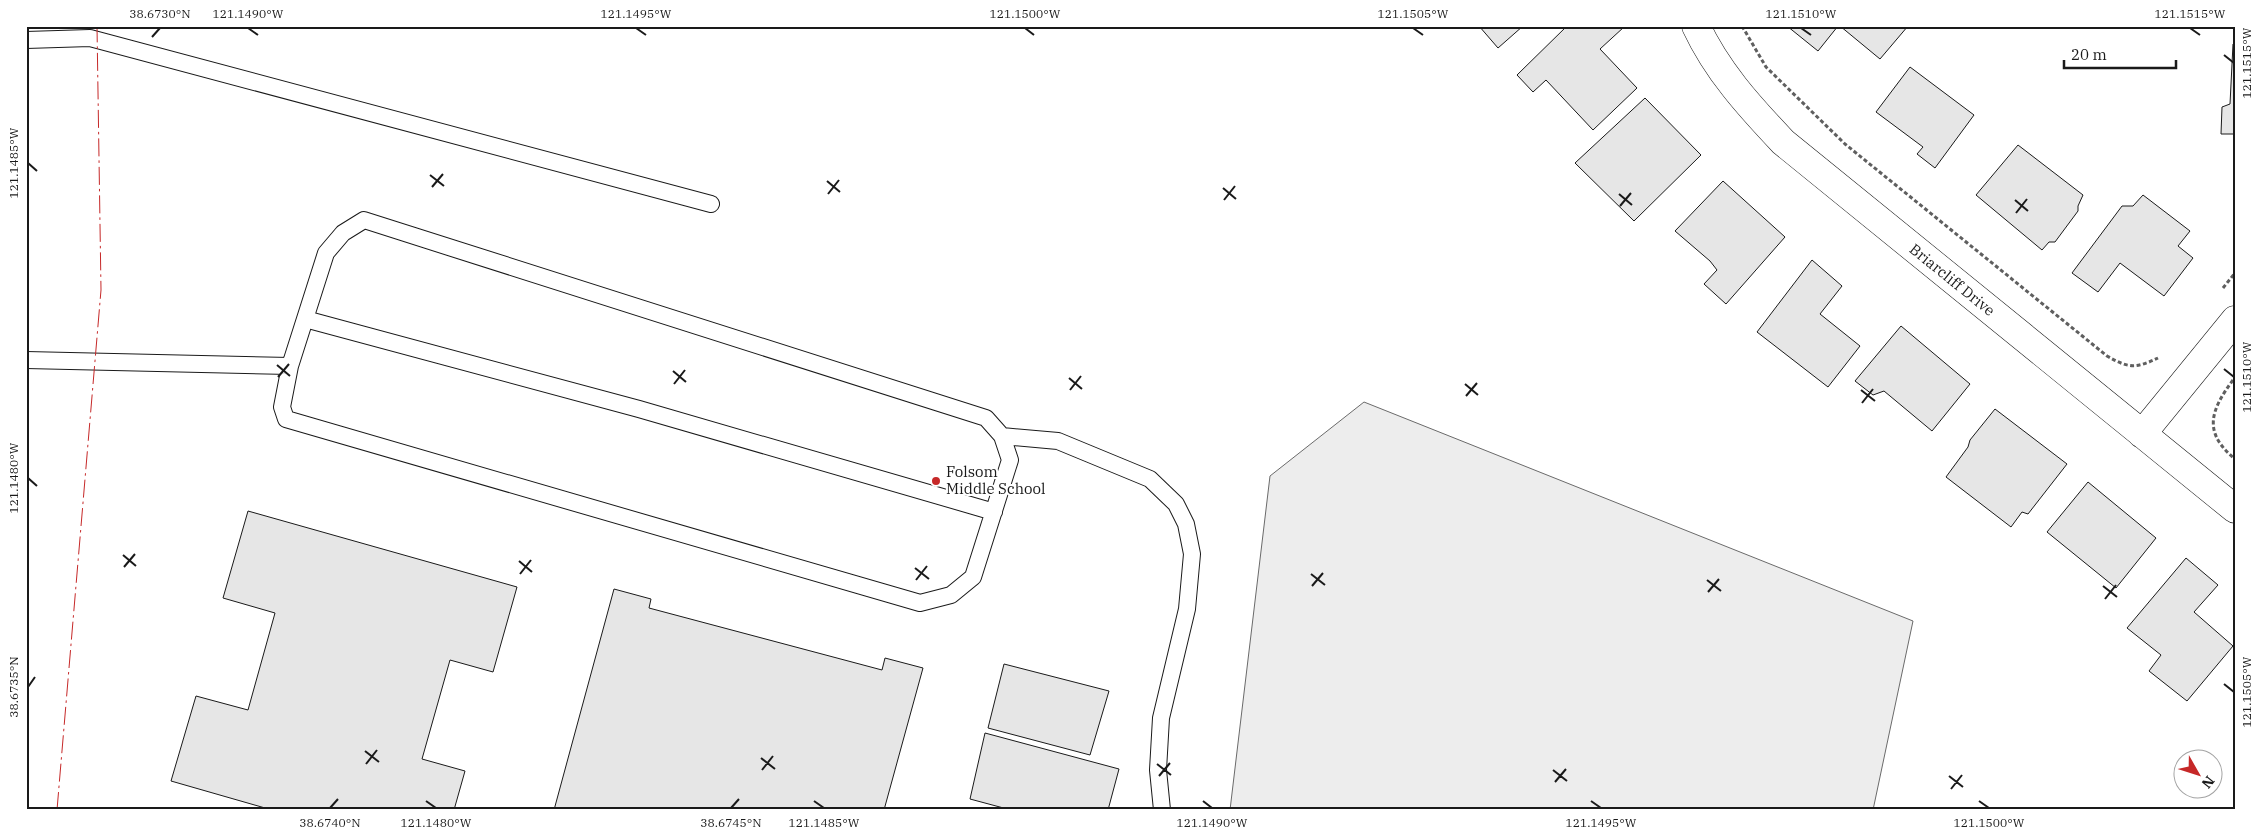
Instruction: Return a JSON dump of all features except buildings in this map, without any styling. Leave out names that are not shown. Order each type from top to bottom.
[{"type":"street","name":"Briarcliff Drive","points":[[1696,26],[1708,50],[1742,99],[1783,142],[2235,509]]},
{"type":"street","points":[[2142,434],[2235,320]]},
{"type":"lane","points":[[26,40],[90,38],[711,204]]},
{"type":"lane","points":[[364,220],[986,418],[1002,436],[1010,460],[973,577],[950,595],[920,603],[286,419],[282,407],[290,366],[326,253],[343,233],[364,220]]},
{"type":"lane","points":[[305,319],[693,424],[994,512]]},
{"type":"lane","points":[[26,360],[290,366]]},
{"type":"lane","points":[[1002,436],[1058,441],[1150,479],[1176,504],[1186,524],[1192,554],[1186,609],[1161,718],[1158,770],[1162,810]]},
{"type":"path","points":[[1742,26],[1766,67],[1845,144],[2107,356],[2125,366],[2145,364],[2162,357]]},
{"type":"path","points":[[2220,292],[2235,273]]},
{"type":"path","points":[[2235,377],[2214,408],[2213,420],[2214,436],[2224,451],[2235,459]]},
{"type":"shaded area","points":[[1364,402],[1913,621],[1873,810],[1230,810],[1270,476]]},
{"type":"power","points":[[57,810],[101,290],[97,26]]},
{"type":"place","name":"Folsom Middle School","points":[[936,481]]}]
